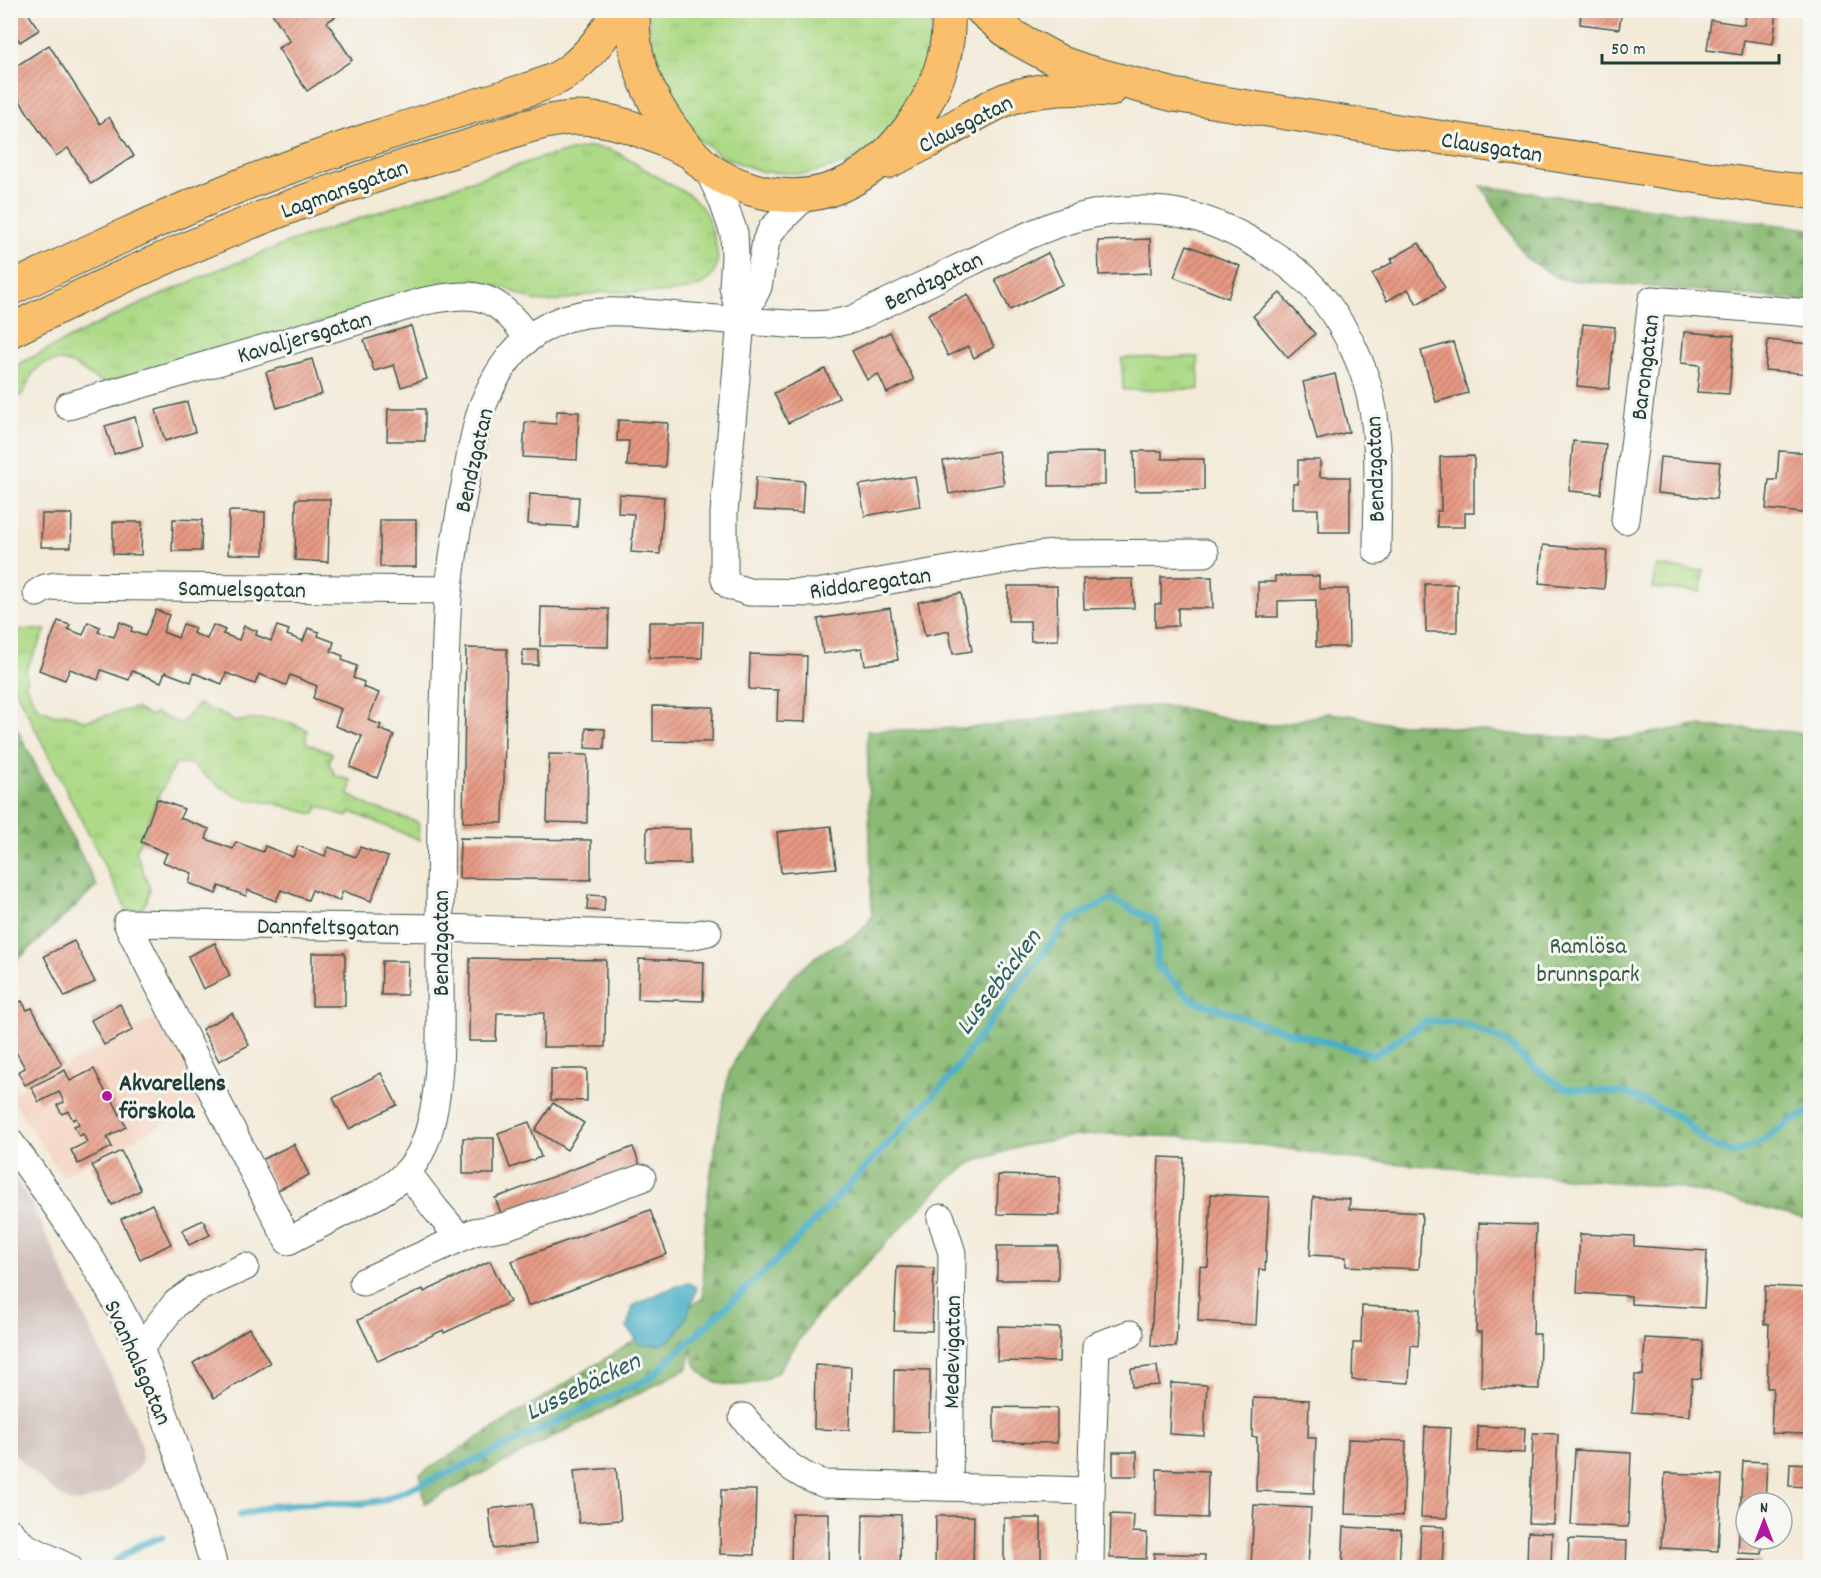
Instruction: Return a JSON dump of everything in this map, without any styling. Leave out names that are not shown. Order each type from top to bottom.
[{"type":"main road","name":"Lagmansgatan","points":[[10,289],[159,220],[238,187],[378,136],[551,81],[580,62],[621,10]]},
{"type":"main road","points":[[634,10],[636,48],[648,88],[667,121],[699,160],[732,183],[764,193],[790,195],[807,194],[843,185],[867,172],[886,156],[904,135],[920,113],[942,70],[947,44],[948,10]]},
{"type":"main road","name":"Clausgatan","points":[[982,10],[1014,37],[1062,63],[1174,95]]},
{"type":"main road","name":"Clausgatan","points":[[867,172],[920,146],[991,106],[1021,94],[1071,88],[1174,95],[1688,176],[1810,192]]},
{"type":"main road","name":"Lagmansgatan","points":[[10,331],[90,291],[275,212],[408,164],[561,119],[599,119],[618,122],[699,160]]},
{"type":"street","name":"Riddaregatan","points":[[699,160],[722,199],[734,233],[733,287],[741,321],[724,513],[724,575],[730,586],[749,591],[816,594],[1017,558],[1054,554],[1205,553]]},
{"type":"street","name":"Riddaregatan","points":[[741,321],[758,287],[769,235],[807,194]]},
{"type":"street","name":"Bendzgatan","points":[[127,923],[288,1241],[377,1195],[407,1172],[423,1148],[434,1114],[437,1092],[441,792],[449,590],[460,512],[483,406],[502,368],[513,352],[528,338],[549,325],[572,317],[596,312],[617,312],[741,321],[828,324],[853,319],[1022,238],[1057,224],[1095,214],[1129,210],[1167,211],[1197,219],[1254,242],[1300,276],[1324,300],[1348,338],[1366,380],[1372,402],[1375,428],[1377,551]]},
{"type":"street","name":"Kavaljersgatan","points":[[68,405],[425,301],[456,295],[484,298],[502,308],[513,317],[528,338]]},
{"type":"street","name":"Barongatan","points":[[1625,520],[1652,300],[1810,313]]},
{"type":"street","name":"Samuelsgatan","points":[[37,593],[45,588],[56,586],[449,590]]},
{"type":"street","name":"Dannfeltsgatan","points":[[127,923],[440,928],[689,936],[708,932]]},
{"type":"street","name":"Svanhalsgatan","points":[[10,1142],[41,1184],[99,1273],[139,1348],[209,1545],[214,1568]]},
{"type":"street","points":[[407,1172],[460,1238]]},
{"type":"street","points":[[363,1282],[474,1232],[506,1226],[642,1178]]},
{"type":"street","name":"Medevigatan","points":[[941,1218],[952,1253],[949,1487]]},
{"type":"street","points":[[139,1348],[176,1302],[196,1289],[245,1267]]},
{"type":"street","points":[[1090,1568],[1096,1346],[1130,1334]]},
{"type":"street","points":[[743,1417],[770,1449],[794,1471],[808,1479],[825,1484],[1091,1491]]},
{"type":"street","points":[[17,1539],[40,1568]]},
{"type":"street","points":[[17,1539],[69,1568]]},
{"type":"shaded area","name":"Akvarellens förskola","points":[[165,1013],[207,1102],[62,1176],[11,1098],[11,1094]]},
{"type":"shaded area","points":[[11,1173],[31,1203],[141,1444],[142,1461],[139,1468],[110,1491],[82,1502],[69,1502],[29,1469],[11,1450]]},
{"type":"green space","points":[[649,11],[933,11],[931,69],[884,141],[848,163],[806,174],[763,172],[722,157],[688,131],[649,55]]},
{"type":"green space","points":[[590,147],[608,149],[618,153],[687,194],[698,203],[709,222],[717,251],[716,269],[707,281],[694,288],[676,292],[605,292],[546,302],[485,284],[458,284],[104,383],[70,363],[50,362],[35,371],[22,394],[11,402],[11,368],[112,317],[215,271],[301,238],[543,157]]},
{"type":"green space","points":[[1481,186],[1810,229],[1810,301],[1560,279],[1526,258]]},
{"type":"green space","points":[[1198,357],[1199,389],[1123,390],[1122,358]]},
{"type":"green space","points":[[1655,566],[1703,571],[1701,592],[1653,588]]},
{"type":"green space","points":[[10,624],[14,630],[46,630],[26,670],[26,686],[38,708],[56,715],[66,713],[85,721],[135,708],[150,716],[155,713],[181,724],[198,704],[235,722],[263,719],[290,723],[307,730],[306,743],[332,753],[329,763],[336,776],[351,780],[349,795],[369,806],[418,822],[420,840],[351,812],[347,817],[319,806],[314,814],[239,797],[209,779],[191,764],[175,764],[157,799],[136,852],[150,889],[147,901],[141,910],[127,910],[11,681]]},
{"type":"green space","name":"Ramlösa brunnspark","points":[[1155,706],[1179,707],[1252,724],[1267,725],[1279,725],[1328,713],[1356,716],[1390,724],[1420,724],[1530,736],[1625,738],[1690,726],[1810,734],[1810,1220],[1672,1187],[1367,1161],[1242,1142],[1182,1137],[1108,1134],[1066,1137],[1015,1148],[971,1163],[944,1183],[815,1317],[778,1371],[769,1377],[758,1382],[735,1385],[712,1380],[696,1365],[691,1347],[688,1368],[425,1503],[420,1474],[703,1298],[706,1213],[713,1157],[729,1073],[752,1030],[792,977],[823,952],[853,937],[864,928],[872,915],[867,731],[966,728]]},
{"type":"green space","points":[[11,717],[97,886],[11,966],[10,842],[17,824],[11,811]]},
{"type":"water","points":[[688,1282],[697,1288],[686,1319],[677,1333],[662,1344],[640,1345],[627,1327],[633,1306]]},
{"type":"building","points":[[10,10],[26,10],[39,30],[20,42],[10,27]]},
{"type":"building","points":[[270,10],[336,10],[338,15],[327,22],[352,60],[307,91],[278,48],[290,41]]},
{"type":"building","points":[[1581,10],[1622,10],[1619,29],[1580,24]]},
{"type":"building","points":[[1747,10],[1777,12],[1773,44],[1744,40],[1742,55],[1707,50],[1711,20],[1744,25]]},
{"type":"building","points":[[49,45],[100,124],[109,117],[134,156],[91,184],[68,148],[56,156],[10,86],[10,70]]},
{"type":"building","points":[[1150,239],[1151,273],[1099,275],[1098,241]]},
{"type":"building","points":[[1419,243],[1445,288],[1417,304],[1408,289],[1387,301],[1372,274],[1393,262],[1391,259]]},
{"type":"building","points":[[1187,245],[1240,266],[1228,298],[1174,277]]},
{"type":"building","points":[[1048,253],[1063,284],[1010,310],[995,279]]},
{"type":"building","points":[[1280,293],[1315,334],[1288,358],[1253,316]]},
{"type":"building","points":[[968,294],[994,347],[974,358],[968,346],[948,356],[928,314]]},
{"type":"building","points":[[1583,324],[1615,327],[1609,389],[1577,386]]},
{"type":"building","points":[[411,326],[427,379],[401,387],[394,365],[374,371],[364,340]]},
{"type":"building","points":[[890,332],[914,380],[887,393],[878,374],[867,380],[852,351]]},
{"type":"building","points":[[1684,332],[1734,336],[1729,394],[1697,392],[1700,365],[1681,363]]},
{"type":"building","points":[[1768,340],[1810,344],[1810,374],[1765,370]]},
{"type":"building","points":[[1453,342],[1468,393],[1436,402],[1421,351]]},
{"type":"building","points":[[312,359],[322,394],[277,408],[266,372]]},
{"type":"building","points":[[825,369],[839,398],[788,423],[774,393]]},
{"type":"building","points":[[1335,374],[1349,432],[1317,440],[1303,382]]},
{"type":"building","points":[[187,402],[195,432],[165,441],[156,410]]},
{"type":"building","points":[[388,409],[425,409],[425,441],[387,441]]},
{"type":"building","points":[[557,411],[579,412],[577,460],[523,457],[525,422],[556,424]]},
{"type":"building","points":[[135,417],[143,446],[114,454],[105,426]]},
{"type":"building","points":[[618,420],[668,423],[665,467],[627,466],[629,441],[617,441]]},
{"type":"building","points":[[1573,441],[1606,444],[1601,494],[1569,491]]},
{"type":"building","points":[[998,451],[1004,484],[949,494],[943,461]]},
{"type":"building","points":[[1134,451],[1162,451],[1162,459],[1204,459],[1204,490],[1135,491]]},
{"type":"building","points":[[1779,451],[1810,453],[1810,514],[1766,509],[1769,480],[1777,480]]},
{"type":"building","points":[[1105,452],[1105,485],[1049,486],[1049,453]]},
{"type":"building","points":[[1474,456],[1474,513],[1465,513],[1465,527],[1437,527],[1437,511],[1441,511],[1440,457]]},
{"type":"building","points":[[1660,457],[1720,462],[1716,499],[1657,493]]},
{"type":"building","points":[[1298,460],[1320,460],[1320,477],[1350,477],[1350,532],[1318,532],[1318,509],[1293,509],[1293,484],[1298,484]]},
{"type":"building","points":[[915,476],[920,506],[865,516],[859,485]]},
{"type":"building","points":[[756,477],[804,481],[802,513],[754,510]]},
{"type":"building","points":[[530,494],[579,497],[577,527],[528,524]]},
{"type":"building","points":[[619,494],[664,497],[660,554],[631,552],[634,514],[618,513]]},
{"type":"building","points":[[296,499],[330,499],[328,562],[295,560]]},
{"type":"building","points":[[229,511],[265,512],[264,555],[228,554]]},
{"type":"building","points":[[42,514],[72,514],[71,547],[41,547]]},
{"type":"building","points":[[173,519],[202,520],[201,551],[172,551]]},
{"type":"building","points":[[380,520],[416,520],[416,567],[380,567]]},
{"type":"building","points":[[113,522],[142,522],[141,555],[113,554]]},
{"type":"building","points":[[1543,545],[1607,551],[1604,589],[1539,583]]},
{"type":"building","points":[[1275,576],[1319,576],[1319,589],[1348,589],[1349,647],[1316,647],[1316,600],[1278,601],[1278,617],[1258,617],[1258,582],[1275,582]]},
{"type":"building","points":[[1161,577],[1212,577],[1213,608],[1178,608],[1178,626],[1155,627],[1155,604],[1161,604]]},
{"type":"building","points":[[1083,579],[1133,579],[1134,608],[1084,609]]},
{"type":"building","points":[[1425,584],[1457,584],[1457,632],[1426,632]]},
{"type":"building","points":[[1008,586],[1057,586],[1058,640],[1031,641],[1030,621],[1008,621]]},
{"type":"building","points":[[961,593],[972,651],[953,654],[949,631],[925,636],[918,602]]},
{"type":"building","points":[[541,607],[609,609],[608,647],[540,646]]},
{"type":"building","points":[[890,608],[898,660],[865,665],[862,648],[823,654],[818,619]]},
{"type":"building","points":[[156,610],[169,615],[163,632],[178,638],[183,624],[195,628],[193,633],[207,639],[213,625],[225,630],[223,634],[239,640],[244,626],[257,631],[256,635],[271,641],[277,626],[289,630],[287,635],[303,641],[308,628],[319,632],[318,636],[334,642],[331,651],[343,656],[342,660],[357,666],[353,678],[364,682],[363,687],[379,693],[368,720],[381,725],[379,729],[394,735],[377,778],[350,767],[362,736],[335,726],[341,709],[313,698],[317,686],[290,675],[286,685],[259,674],[255,684],[226,673],[222,684],[194,673],[191,682],[165,672],[161,682],[132,671],[129,680],[101,670],[98,680],[70,669],[65,680],[39,670],[58,621],[70,625],[68,629],[83,635],[88,622],[100,627],[98,632],[114,637],[120,622],[132,627],[131,631],[145,636]]},
{"type":"building","points":[[649,622],[703,622],[702,658],[649,658]]},
{"type":"building","points":[[466,648],[507,649],[503,823],[463,822]]},
{"type":"building","points":[[523,650],[538,650],[538,665],[522,665]]},
{"type":"building","points":[[750,654],[807,656],[805,722],[777,721],[778,690],[749,689]]},
{"type":"building","points":[[653,706],[713,707],[712,742],[653,741]]},
{"type":"building","points":[[586,728],[605,729],[604,749],[585,748]]},
{"type":"building","points":[[549,754],[588,755],[587,823],[547,822]]},
{"type":"building","points":[[157,799],[184,809],[180,818],[209,829],[206,839],[233,849],[236,842],[263,852],[265,846],[293,857],[298,846],[325,856],[328,847],[356,857],[360,847],[388,857],[371,901],[343,891],[339,901],[312,890],[308,900],[281,890],[276,901],[248,890],[246,896],[219,886],[216,894],[189,883],[192,873],[163,862],[167,853],[141,842]]},
{"type":"building","points":[[831,826],[836,868],[781,873],[777,832]]},
{"type":"building","points":[[647,828],[690,829],[690,864],[646,864]]},
{"type":"building","points":[[460,838],[591,840],[591,880],[459,878]]},
{"type":"building","points":[[588,895],[605,896],[604,911],[587,910]]},
{"type":"building","points":[[74,941],[95,982],[65,997],[44,956]]},
{"type":"building","points":[[215,943],[230,976],[203,989],[188,956]]},
{"type":"building","points":[[312,953],[345,953],[345,1006],[312,1006]]},
{"type":"building","points":[[470,958],[606,960],[605,1047],[543,1047],[544,1013],[497,1013],[496,1041],[469,1041]]},
{"type":"building","points":[[639,959],[704,962],[703,1001],[638,999]]},
{"type":"building","points":[[382,961],[408,961],[407,995],[381,995]]},
{"type":"building","points":[[22,1001],[27,1010],[32,1008],[62,1065],[25,1085],[18,1072],[25,1068],[10,1041],[10,1007]]},
{"type":"building","points":[[120,1004],[133,1030],[104,1045],[91,1020]]},
{"type":"building","points":[[232,1013],[249,1045],[219,1061],[202,1029]]},
{"type":"building","points":[[94,1069],[126,1127],[107,1137],[112,1147],[78,1164],[71,1150],[87,1142],[83,1134],[79,1136],[74,1126],[79,1124],[76,1118],[73,1120],[68,1111],[62,1114],[57,1105],[64,1102],[59,1092],[39,1102],[31,1087],[65,1070],[70,1081]]},
{"type":"building","points":[[551,1069],[587,1069],[587,1101],[551,1100]]},
{"type":"building","points":[[381,1073],[397,1105],[349,1129],[333,1098]]},
{"type":"building","points":[[553,1103],[584,1123],[567,1150],[535,1130]]},
{"type":"building","points":[[529,1122],[541,1157],[510,1168],[498,1133]]},
{"type":"building","points":[[463,1138],[494,1138],[494,1174],[463,1174]]},
{"type":"building","points":[[294,1144],[309,1175],[276,1191],[261,1160]]},
{"type":"building","points":[[633,1147],[640,1165],[502,1216],[495,1198]]},
{"type":"building","points":[[121,1151],[141,1190],[112,1205],[92,1165]]},
{"type":"building","points":[[1159,1157],[1184,1158],[1176,1347],[1151,1346]]},
{"type":"building","points":[[998,1175],[1060,1177],[1060,1215],[997,1214]]},
{"type":"building","points":[[1211,1194],[1269,1197],[1265,1270],[1259,1269],[1256,1325],[1198,1321],[1200,1266],[1208,1267]]},
{"type":"building","points":[[1313,1197],[1350,1199],[1349,1209],[1422,1213],[1419,1269],[1346,1266],[1346,1257],[1310,1255]]},
{"type":"building","points":[[152,1204],[171,1244],[140,1259],[121,1219]]},
{"type":"building","points":[[650,1210],[667,1254],[528,1306],[512,1261]]},
{"type":"building","points":[[203,1220],[210,1235],[189,1245],[182,1230]]},
{"type":"building","points":[[1479,1223],[1536,1225],[1533,1334],[1540,1334],[1539,1389],[1481,1387],[1482,1332],[1476,1332]]},
{"type":"building","points":[[1580,1234],[1634,1236],[1634,1246],[1707,1251],[1704,1308],[1631,1304],[1631,1296],[1577,1293]]},
{"type":"building","points":[[997,1246],[1058,1246],[1058,1280],[997,1280]]},
{"type":"building","points":[[490,1261],[510,1302],[378,1361],[358,1320]]},
{"type":"building","points":[[897,1267],[934,1268],[932,1331],[894,1330]]},
{"type":"building","points":[[1765,1286],[1810,1288],[1810,1434],[1771,1433],[1773,1388],[1767,1388],[1769,1324],[1764,1324]]},
{"type":"building","points":[[1362,1306],[1420,1309],[1418,1346],[1411,1345],[1409,1383],[1352,1380],[1353,1343],[1361,1343]]},
{"type":"building","points":[[998,1326],[1060,1328],[1059,1362],[997,1361]]},
{"type":"building","points":[[249,1328],[270,1363],[214,1398],[193,1363]]},
{"type":"building","points":[[1645,1338],[1703,1341],[1701,1379],[1692,1378],[1690,1416],[1632,1412],[1635,1375],[1643,1375]]},
{"type":"building","points":[[815,1365],[851,1367],[849,1430],[814,1429]]},
{"type":"building","points":[[1157,1366],[1159,1385],[1132,1387],[1131,1369]]},
{"type":"building","points":[[894,1369],[930,1370],[929,1432],[893,1431]]},
{"type":"building","points":[[1171,1383],[1207,1385],[1204,1436],[1169,1434]]},
{"type":"building","points":[[1253,1398],[1309,1400],[1308,1438],[1316,1438],[1314,1493],[1256,1491],[1257,1437],[1252,1437]]},
{"type":"building","points":[[994,1407],[1057,1408],[1057,1443],[994,1442]]},
{"type":"building","points":[[1478,1426],[1525,1428],[1524,1453],[1477,1451]]},
{"type":"building","points":[[1425,1427],[1451,1428],[1447,1518],[1421,1517]]},
{"type":"building","points":[[1533,1433],[1558,1434],[1554,1524],[1529,1523]]},
{"type":"building","points":[[1348,1439],[1406,1441],[1403,1516],[1345,1514]]},
{"type":"building","points":[[1575,1450],[1631,1453],[1628,1527],[1571,1525]]},
{"type":"building","points":[[1113,1452],[1137,1452],[1137,1476],[1113,1476]]},
{"type":"building","points":[[1743,1461],[1767,1462],[1766,1491],[1741,1491]]},
{"type":"building","points":[[1790,1463],[1810,1464],[1810,1487],[1789,1486]]},
{"type":"building","points":[[616,1468],[621,1520],[579,1523],[574,1471]]},
{"type":"building","points":[[1157,1469],[1208,1471],[1207,1518],[1156,1516]]},
{"type":"building","points":[[1665,1473],[1722,1475],[1718,1551],[1661,1548]]},
{"type":"building","points":[[721,1490],[756,1490],[754,1555],[720,1554]]},
{"type":"building","points":[[532,1504],[536,1544],[493,1549],[489,1509]]},
{"type":"building","points":[[1254,1505],[1311,1508],[1308,1568],[1251,1568]]},
{"type":"building","points":[[792,1513],[829,1513],[828,1568],[791,1568]]},
{"type":"building","points":[[863,1514],[901,1515],[900,1568],[862,1568]]},
{"type":"building","points":[[1111,1514],[1134,1515],[1133,1532],[1147,1533],[1146,1559],[1110,1558]]},
{"type":"building","points":[[936,1516],[974,1516],[973,1568],[935,1568]]},
{"type":"building","points":[[1004,1518],[1041,1518],[1041,1568],[1004,1568]]},
{"type":"building","points":[[1421,1526],[1444,1527],[1442,1568],[1419,1568]]},
{"type":"building","points":[[1344,1527],[1401,1530],[1399,1568],[1342,1568]]},
{"type":"building","points":[[1528,1532],[1552,1533],[1551,1568],[1527,1568]]},
{"type":"building","points":[[1569,1539],[1627,1541],[1626,1568],[1568,1568]]},
{"type":"building","points":[[1738,1551],[1762,1551],[1762,1554],[1738,1553]]},
{"type":"building","points":[[1154,1553],[1205,1555],[1204,1568],[1153,1568]]},
{"type":"building","points":[[1737,1560],[1761,1561],[1761,1568],[1737,1568]]},
{"type":"building","points":[[1660,1562],[1718,1565],[1718,1568],[1660,1568]]},
{"type":"waterway","name":"Lussebäcken","points":[[240,1515],[273,1506],[315,1503],[359,1504],[383,1500],[448,1473],[650,1378],[783,1254],[949,1079],[1068,921],[1111,899],[1157,922],[1157,966],[1192,1000],[1268,1026],[1374,1055],[1427,1021],[1463,1023],[1506,1042],[1528,1063],[1564,1088],[1629,1094],[1681,1118],[1708,1144],[1735,1153],[1760,1142],[1798,1117],[1810,1112]]},
{"type":"waterway","name":"Lussebäcken","points":[[115,1561],[140,1545],[162,1537]]},
{"type":"place","name":"Akvarellens förskola","points":[[107,1096]]}]
